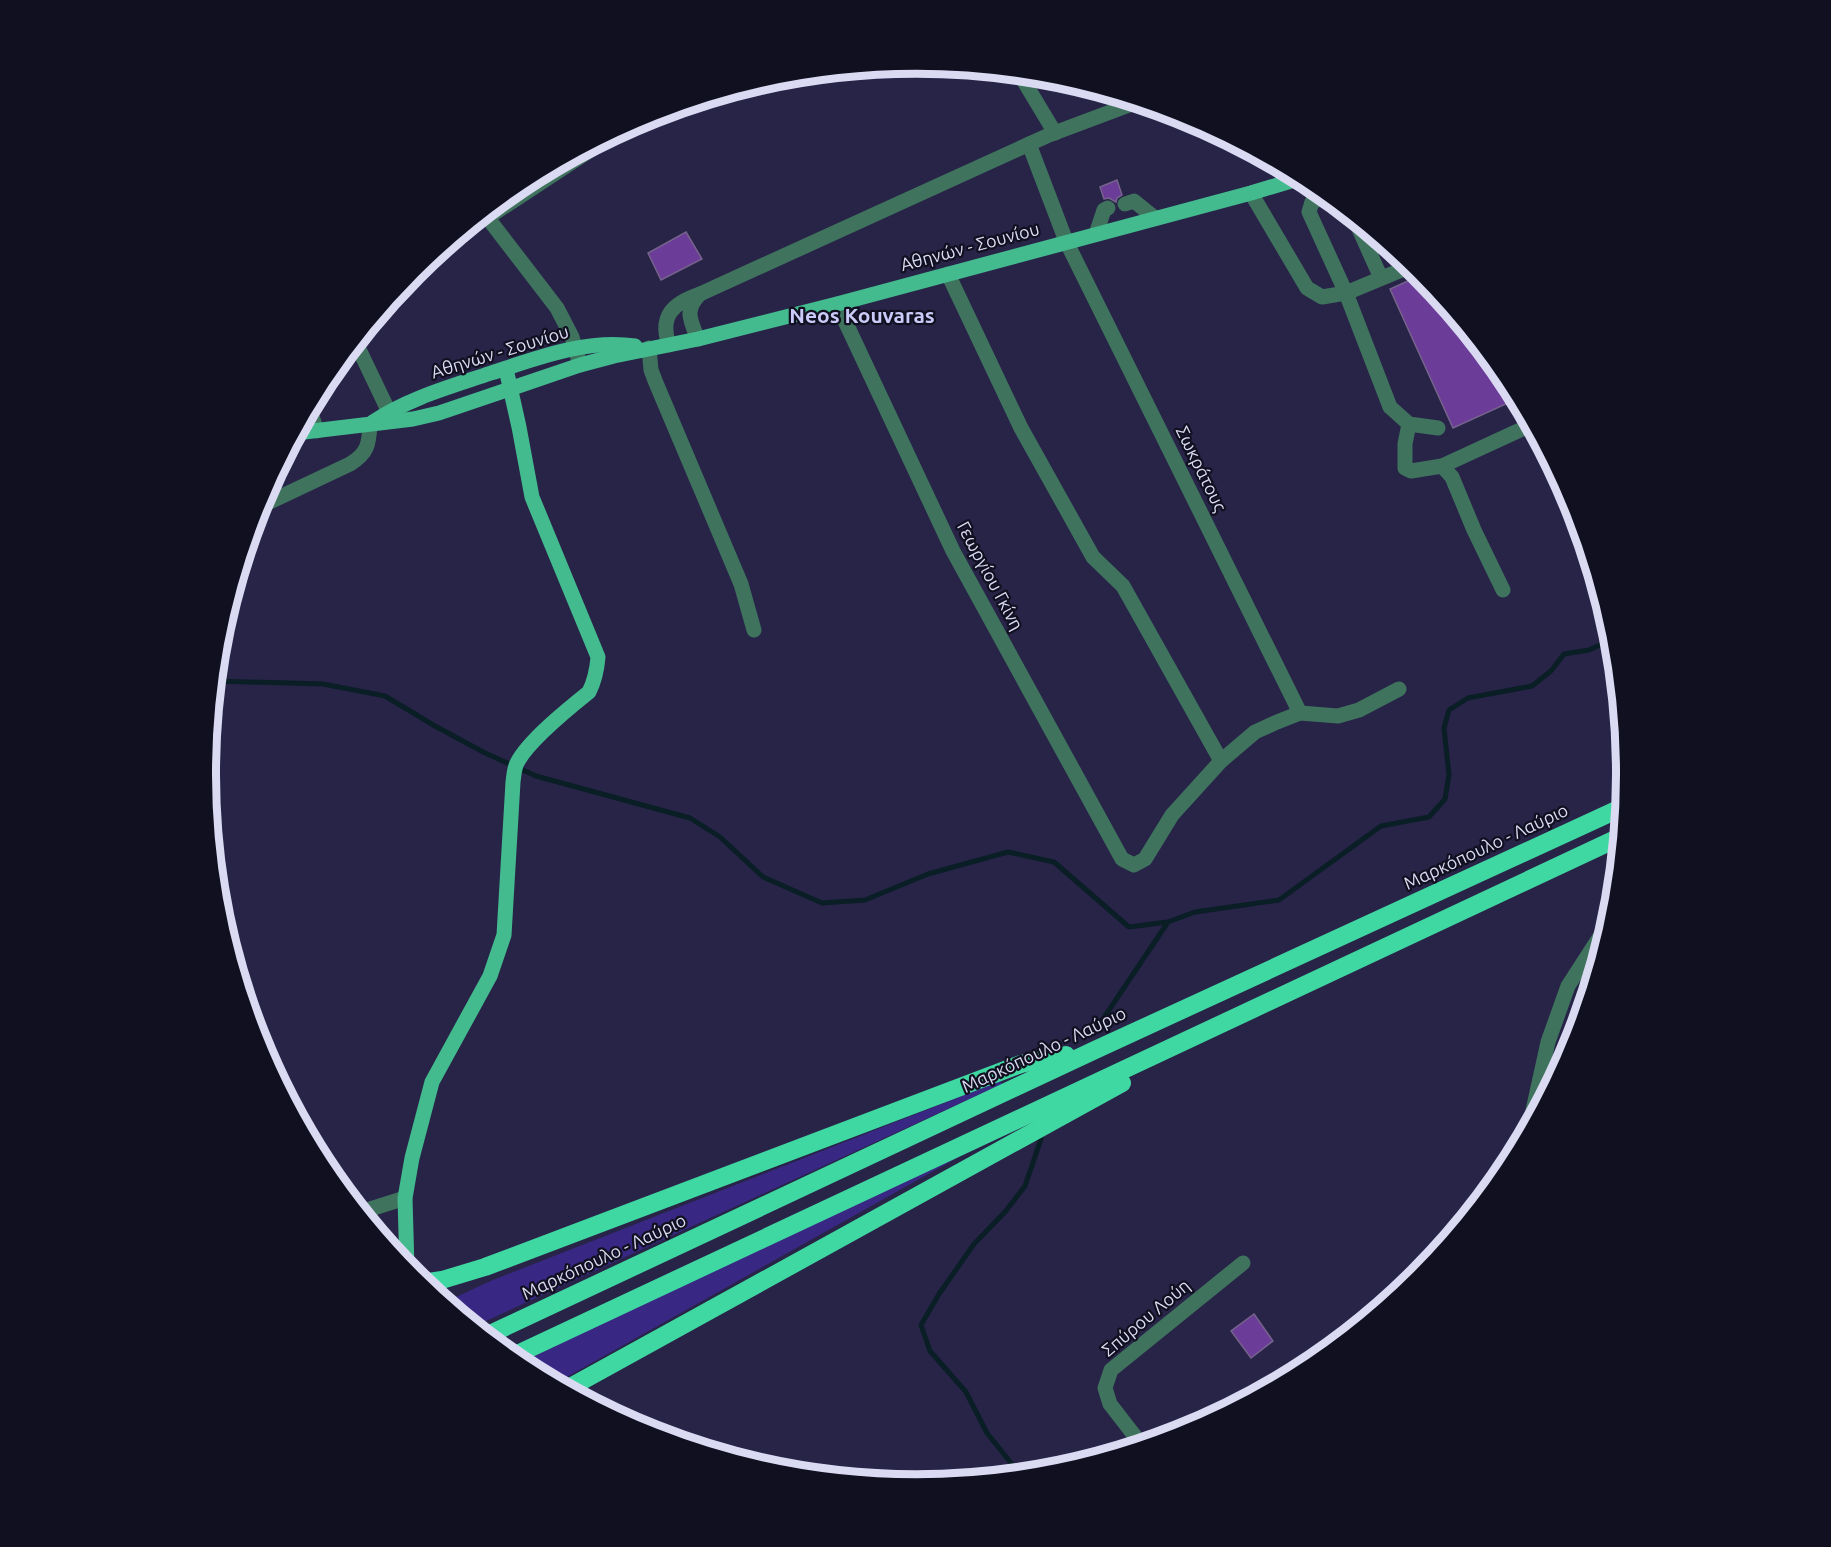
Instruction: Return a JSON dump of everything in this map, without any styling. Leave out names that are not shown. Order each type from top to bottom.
[{"type":"highway","name":"Μαρκόπουλο - Λαύριο","points":[[494,1332],[1095,1050],[1614,811]]},
{"type":"highway","points":[[521,1351],[1612,841]]},
{"type":"highway","points":[[575,1385],[1150,1069],[1175,1046]]},
{"type":"highway","points":[[435,1281],[485,1267],[1021,1064],[1095,1050]]},
{"type":"main road","name":"Αθηνών - Σουνίου","points":[[304,433],[413,420],[580,365],[648,348],[698,339],[837,304],[1289,182]]},
{"type":"main road","name":"Αθηνών - Σουνίου","points":[[370,424],[409,401],[576,348],[607,344],[648,348]]},
{"type":"main road","points":[[407,1253],[405,1198],[412,1158],[432,1082],[490,976],[504,935],[513,782],[516,766],[521,756],[563,713],[589,692],[595,681],[598,657],[532,497],[506,369]]},
{"type":"street","points":[[1024,82],[1055,133]]},
{"type":"street","points":[[669,345],[664,327],[672,309],[680,303],[1029,144],[1126,106]]},
{"type":"street","name":"Σωκράτους","points":[[1029,144],[1066,241],[1300,713]]},
{"type":"street","points":[[1251,193],[1307,288],[1322,297],[1346,293],[1401,270]]},
{"type":"street","points":[[1317,200],[1312,202],[1309,212],[1346,293],[1390,407],[1408,424],[1438,428]]},
{"type":"street","points":[[1125,204],[1134,201],[1155,218]]},
{"type":"street","points":[[1096,234],[1104,210],[1108,208]]},
{"type":"street","points":[[488,219],[557,308],[576,348],[580,365]]},
{"type":"street","points":[[1361,234],[1381,278]]},
{"type":"street","points":[[948,274],[1021,428],[1093,557],[1123,586],[1221,761],[1255,732],[1277,722],[1300,713],[1338,716],[1359,710],[1399,689]]},
{"type":"street","points":[[698,339],[689,315],[690,307],[700,294]]},
{"type":"street","name":"Γεωργίου Γκίνη","points":[[837,304],[953,550],[1122,859],[1134,865],[1145,858],[1173,815],[1221,761]]},
{"type":"street","points":[[648,348],[651,370],[741,584],[754,630]]},
{"type":"street","points":[[359,349],[389,412]]},
{"type":"street","points":[[312,418],[317,431]]},
{"type":"street","points":[[271,501],[360,458],[367,449],[370,424]]},
{"type":"street","points":[[1408,424],[1405,468],[1411,471],[1442,466],[1524,428]]},
{"type":"street","points":[[1442,466],[1452,477],[1503,590]]},
{"type":"street","points":[[1536,1097],[1548,1042],[1568,986],[1594,946]]},
{"type":"street","points":[[368,1210],[405,1198]]},
{"type":"street","name":"Σπύρου Λούη","points":[[1135,1438],[1110,1404],[1105,1388],[1111,1370],[1243,1263]]},
{"type":"shaded area","points":[[1000,1081],[1002,1084],[482,1323],[453,1299],[493,1280]]},
{"type":"shaded area","points":[[996,1136],[563,1379],[527,1356]]},
{"type":"building","points":[[1117,180],[1122,195],[1117,198],[1116,202],[1109,198],[1104,199],[1100,187]]},
{"type":"building","points":[[686,232],[702,259],[661,280],[648,253]]},
{"type":"building","points":[[1411,280],[1471,347],[1509,403],[1453,428],[1390,289]]},
{"type":"building","points":[[1254,1314],[1273,1341],[1251,1358],[1231,1331]]},
{"type":"waterway","points":[[1099,1025],[1168,922],[1195,912],[1279,900],[1381,826],[1429,817],[1445,799],[1449,775],[1444,728],[1449,710],[1468,698],[1532,686],[1551,671],[1564,654],[1589,650],[1603,644]]},
{"type":"waterway","points":[[221,681],[323,684],[385,696],[485,753],[536,776],[690,818],[720,837],[763,877],[822,903],[865,900],[928,874],[1008,852],[1054,862],[1129,927],[1168,922]]},
{"type":"waterway","points":[[1012,1467],[987,1433],[966,1392],[930,1351],[921,1325],[939,1294],[974,1244],[1005,1212],[1025,1186],[1041,1139]]},
{"type":"district","name":"Neos Kouvaras","points":[[862,316]]}]
